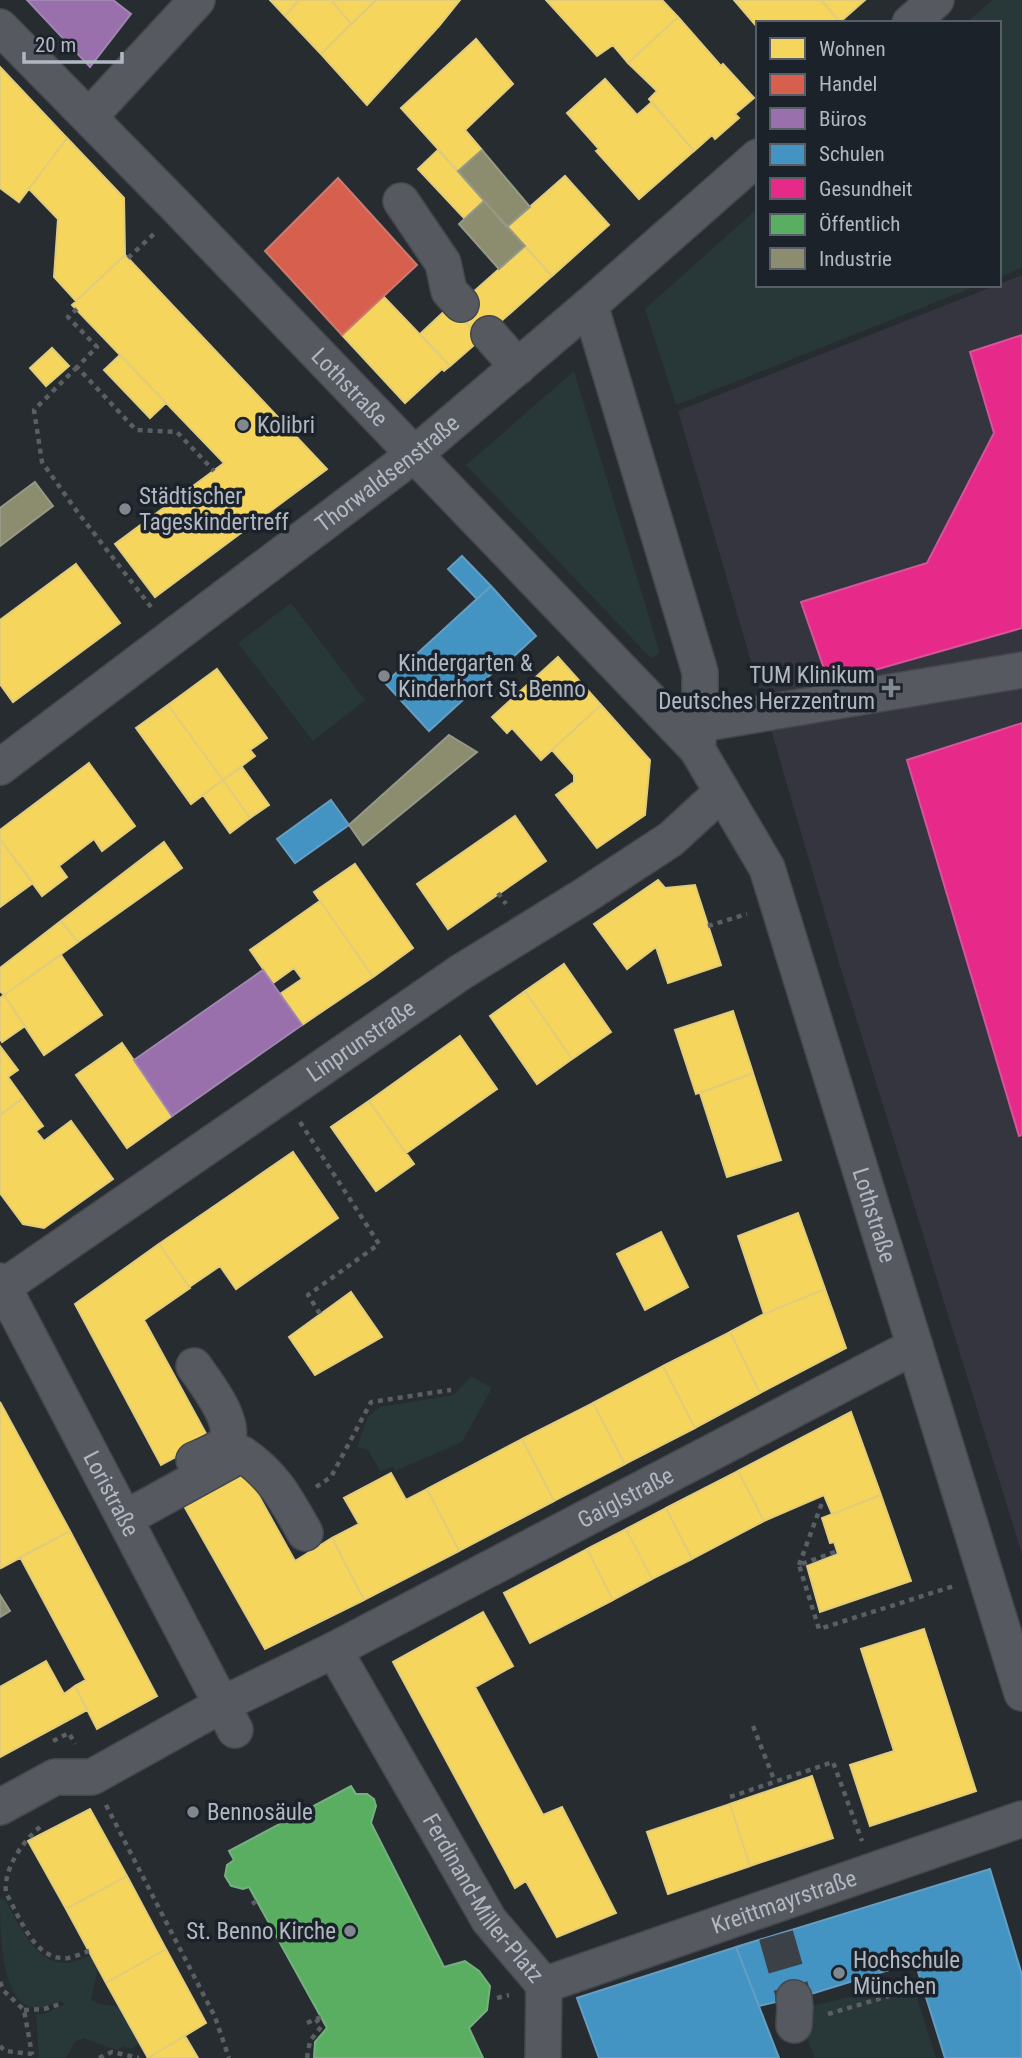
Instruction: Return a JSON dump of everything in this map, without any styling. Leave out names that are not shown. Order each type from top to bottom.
[{"type":"street","points":[[89,117],[197,0]]},
{"type":"street","points":[[912,21],[936,0]]},
{"type":"street","name":"Lothstraße","points":[[0,27],[397,438],[699,736],[722,792],[767,868],[1022,1693]]},
{"type":"street","name":"Thorwaldsenstraße","points":[[0,767],[415,454],[756,159]]},
{"type":"street","points":[[401,201],[443,263],[449,291],[461,304]]},
{"type":"street","points":[[590,305],[700,671],[699,736],[1022,670]]},
{"type":"street","points":[[489,334],[518,367]]},
{"type":"street","name":"Linprunstraße","points":[[1,1285],[461,972],[671,839],[722,792]]},
{"type":"street","name":"Loristraße","points":[[1,1285],[229,1717]]},
{"type":"street","name":"Gaiglstraße","points":[[334,1650],[915,1346]]},
{"type":"street","points":[[122,1510],[224,1444],[229,1433],[226,1416],[194,1366]]},
{"type":"street","points":[[122,1510],[243,1454],[275,1482],[297,1519]]},
{"type":"street","points":[[0,1807],[55,1777],[98,1789],[229,1717],[334,1650]]},
{"type":"street","name":"Ferdinand-Miller-Platz","points":[[334,1650],[381,1751],[489,1920],[544,1985],[543,2058]]},
{"type":"street","name":"Kreittmayrstraße","points":[[544,1985],[772,1921],[873,1871],[1022,1819]]},
{"type":"path","points":[[128,258],[162,226]]},
{"type":"path","points":[[77,309],[68,317],[97,347],[34,410],[42,462],[162,620]]},
{"type":"path","points":[[78,367],[136,430],[177,432],[214,471]]},
{"type":"path","points":[[282,1095],[379,1244],[308,1295],[320,1314]]},
{"type":"path","points":[[297,1519],[331,1478],[372,1402],[451,1390]]},
{"type":"path","points":[[823,1500],[799,1565],[819,1629],[986,1575]]},
{"type":"path","points":[[799,1565],[835,1552]]},
{"type":"path","points":[[753,1726],[775,1782]]},
{"type":"path","points":[[730,1797],[834,1762],[873,1871]]},
{"type":"path","points":[[98,1789],[215,2017],[229,2058]]},
{"type":"path","points":[[44,1824],[25,1839],[8,1874],[3,1893],[31,1938],[43,1950],[60,1958],[69,1958],[89,1951]]},
{"type":"path","points":[[0,1982],[4,1991],[24,2010],[32,2056],[5,2051],[0,2046]]},
{"type":"path","points":[[794,2011],[899,1993]]},
{"type":"path","points":[[24,2010],[44,2009],[60,2004]]},
{"type":"path","points":[[307,2023],[318,2018],[321,2027],[310,2041],[307,2058]]},
{"type":"path","points":[[99,2058],[112,2052],[139,2058]]},
{"type":"shaded area","points":[[992,0],[1022,0],[1022,268],[1001,276],[1001,21],[968,21]]},
{"type":"shaded area","points":[[756,210],[756,287],[974,287],[676,405],[645,309]]},
{"type":"shaded area","name":"TUM Klinikum Deutsches Herzzentrum","points":[[1022,275],[1022,1554],[840,966],[678,411],[992,287],[1001,287],[1001,283]]},
{"type":"shaded area","points":[[574,371],[660,653],[651,658],[466,465]]},
{"type":"shaded area","points":[[291,603],[365,700],[313,741],[238,643]]},
{"type":"shaded area","points":[[471,1376],[492,1388],[462,1442],[395,1471],[393,1467],[380,1471],[368,1450],[357,1447],[368,1417],[380,1407],[454,1395]]},
{"type":"shaded area","points":[[0,1899],[5,1900],[21,1929],[44,1956],[53,1961],[67,1963],[91,1955],[98,1968],[91,2000],[120,2007],[140,2043],[131,2049],[124,2046],[117,2050],[84,2038],[75,2042],[66,2058],[39,2058],[36,2014],[44,2014],[65,2004],[61,2001],[45,2007],[29,2006],[19,2000],[12,1989],[4,1958]]},
{"type":"shaded area","points":[[912,1982],[936,2058],[815,2058],[795,2010]]},
{"type":"building: Wohnen","points":[[270,0],[299,0],[285,16]]},
{"type":"building: Wohnen","points":[[299,0],[331,0],[351,24],[321,54],[285,16]]},
{"type":"building: Wohnen","points":[[331,0],[376,0],[351,24]]},
{"type":"building: Wohnen","points":[[376,0],[460,0],[367,105],[321,54]]},
{"type":"building: Wohnen","points":[[546,0],[662,0],[678,17],[628,63],[613,45],[597,56]]},
{"type":"building: Wohnen","points":[[734,0],[821,0],[839,21],[756,21],[756,26]]},
{"type":"building: Wohnen","points":[[821,0],[865,0],[841,21]]},
{"type":"building: Wohnen","points":[[678,17],[721,66],[723,64],[754,98],[735,114],[739,118],[715,139],[712,135],[694,151],[649,99],[657,91],[628,63]]},
{"type":"building: Wohnen","points":[[476,39],[513,84],[465,130],[482,150],[458,171],[401,108]]},
{"type":"building: Wohnen","points":[[0,67],[67,138],[19,202],[0,188]]},
{"type":"building: Wohnen","points":[[605,79],[637,115],[652,102],[694,151],[639,199],[596,151],[599,149],[567,113]]},
{"type":"building: Wohnen","points":[[67,138],[124,198],[125,255],[76,301],[54,277],[58,219],[29,189]]},
{"type":"building: Wohnen","points":[[438,150],[484,201],[465,219],[418,169]]},
{"type":"building: Wohnen","points":[[565,176],[609,225],[552,276],[507,227]]},
{"type":"building: Wohnen","points":[[525,246],[552,276],[481,339],[454,309]]},
{"type":"building: Wohnen","points":[[125,255],[327,469],[155,597],[115,544],[224,463],[72,305]]},
{"type":"building: Wohnen","points":[[383,296],[450,366],[444,371],[442,369],[405,403],[342,335]]},
{"type":"building: Wohnen","points":[[450,306],[481,339],[450,366],[420,334]]},
{"type":"building: Wohnen","points":[[52,348],[69,366],[46,386],[30,368]]},
{"type":"building: Wohnen","points":[[120,355],[166,403],[150,418],[104,370]]},
{"type":"building: Wohnen","points":[[76,564],[120,623],[13,702],[0,684],[0,620]]},
{"type":"building: Wohnen","points":[[558,657],[601,705],[541,760],[512,728],[507,733],[492,717]]},
{"type":"building: Wohnen","points":[[217,669],[267,738],[250,750],[255,756],[223,780],[168,705]]},
{"type":"building: Wohnen","points":[[168,705],[223,780],[191,804],[136,728]]},
{"type":"building: Wohnen","points":[[601,705],[650,760],[645,815],[597,848],[556,795],[574,782],[574,775],[552,750]]},
{"type":"building: Wohnen","points":[[89,763],[135,826],[102,851],[94,839],[59,866],[67,877],[42,896],[0,839],[0,830]]},
{"type":"building: Wohnen","points":[[242,767],[269,805],[250,818],[223,780]]},
{"type":"building: Wohnen","points":[[223,780],[250,818],[230,833],[203,795]]},
{"type":"building: Wohnen","points":[[515,816],[546,861],[448,929],[417,884]]},
{"type":"building: Wohnen","points":[[0,839],[33,883],[0,907]]},
{"type":"building: Wohnen","points":[[164,842],[182,868],[78,942],[61,921]]},
{"type":"building: Wohnen","points":[[355,864],[413,948],[373,977],[314,892]]},
{"type":"building: Wohnen","points":[[658,880],[665,888],[695,885],[721,965],[668,983],[656,947],[627,969],[594,924]]},
{"type":"building: Wohnen","points":[[320,901],[373,977],[302,1025],[280,994],[302,979],[294,968],[273,983],[250,950]]},
{"type":"building: Wohnen","points":[[61,921],[78,942],[4,995],[0,991],[0,968]]},
{"type":"building: Wohnen","points":[[61,955],[102,1015],[44,1055],[4,995]]},
{"type":"building: Wohnen","points":[[564,964],[611,1032],[572,1059],[525,991]]},
{"type":"building: Wohnen","points":[[525,991],[572,1059],[537,1084],[490,1016]]},
{"type":"building: Wohnen","points":[[4,995],[25,1026],[2,1042],[0,998]]},
{"type":"building: Wohnen","points":[[733,1011],[753,1073],[696,1094],[675,1030]]},
{"type":"building: Wohnen","points":[[460,1036],[497,1089],[406,1153],[369,1101]]},
{"type":"building: Wohnen","points":[[122,1043],[172,1116],[127,1148],[76,1075]]},
{"type":"building: Wohnen","points":[[0,1046],[18,1070],[8,1077],[23,1098],[0,1115]]},
{"type":"building: Wohnen","points":[[753,1073],[781,1160],[727,1177],[700,1093]]},
{"type":"building: Wohnen","points":[[23,1098],[43,1126],[36,1131],[44,1141],[71,1121],[113,1179],[44,1228],[23,1224],[0,1193],[0,1115]]},
{"type":"building: Wohnen","points":[[369,1101],[414,1164],[376,1191],[331,1127]]},
{"type":"building: Wohnen","points":[[293,1152],[338,1218],[236,1289],[220,1266],[189,1287],[159,1244]]},
{"type":"building: Wohnen","points":[[798,1213],[825,1289],[764,1314],[738,1236]]},
{"type":"building: Wohnen","points":[[661,1232],[688,1287],[645,1310],[617,1254]]},
{"type":"building: Wohnen","points":[[159,1244],[190,1288],[144,1320],[209,1439],[161,1465],[75,1304]]},
{"type":"building: Wohnen","points":[[825,1289],[846,1348],[760,1393],[730,1332],[764,1314]]},
{"type":"building: Wohnen","points":[[351,1292],[382,1337],[315,1375],[289,1337]]},
{"type":"building: Wohnen","points":[[730,1332],[760,1393],[695,1428],[663,1366]]},
{"type":"building: Wohnen","points":[[663,1366],[695,1428],[625,1464],[593,1403]]},
{"type":"building: Wohnen","points":[[0,1402],[70,1531],[1,1568],[0,1565]]},
{"type":"building: Wohnen","points":[[593,1403],[625,1464],[554,1501],[522,1439]]},
{"type":"building: Wohnen","points":[[851,1412],[881,1495],[832,1514],[824,1495],[764,1521],[738,1471]]},
{"type":"building: Wohnen","points":[[522,1439],[554,1501],[459,1551],[427,1489]]},
{"type":"building: Wohnen","points":[[240,1462],[295,1561],[332,1538],[364,1600],[265,1649],[179,1497]]},
{"type":"building: Wohnen","points":[[738,1471],[764,1521],[692,1559],[666,1508]]},
{"type":"building: Wohnen","points":[[391,1473],[406,1500],[427,1489],[459,1551],[364,1600],[332,1538],[359,1524],[344,1498]]},
{"type":"building: Wohnen","points":[[881,1495],[911,1581],[820,1612],[807,1566],[838,1554],[834,1542],[830,1543],[822,1518]]},
{"type":"building: Wohnen","points":[[666,1508],[692,1559],[652,1579],[626,1529]]},
{"type":"building: Wohnen","points":[[626,1529],[652,1579],[613,1600],[587,1549]]},
{"type":"building: Wohnen","points":[[70,1531],[157,1696],[97,1729],[75,1686],[86,1680],[20,1557]]},
{"type":"building: Wohnen","points":[[587,1549],[613,1600],[530,1643],[504,1593]]},
{"type":"building: Wohnen","points":[[483,1612],[513,1666],[475,1687],[543,1815],[562,1807],[616,1913],[557,1937],[526,1881],[515,1888],[393,1662]]},
{"type":"building: Wohnen","points":[[924,1629],[976,1791],[870,1826],[850,1765],[894,1751],[861,1649]]},
{"type":"building: Wohnen","points":[[46,1661],[64,1694],[75,1686],[87,1710],[0,1757],[0,1687]]},
{"type":"building: Wohnen","points":[[812,1776],[833,1838],[750,1866],[730,1804]]},
{"type":"building: Wohnen","points":[[730,1804],[750,1866],[668,1894],[647,1832]]},
{"type":"building: Wohnen","points":[[90,1809],[127,1876],[66,1909],[28,1841]]},
{"type":"building: Wohnen","points":[[127,1876],[166,1949],[106,1983],[66,1909]]},
{"type":"building: Wohnen","points":[[166,1949],[206,2023],[148,2058],[106,1983]]},
{"type":"building: Wohnen","points":[[185,2036],[198,2058],[148,2058]]},
{"type":"building: Handel","points":[[338,178],[417,265],[342,335],[265,251]]},
{"type":"building: Büros","points":[[27,0],[113,0],[131,14],[90,67]]},
{"type":"building: Büros","points":[[263,970],[302,1025],[172,1116],[134,1060]]},
{"type":"building: Schulen","points":[[462,556],[491,586],[477,599],[448,569]]},
{"type":"building: Schulen","points":[[491,586],[536,636],[429,731],[385,683]]},
{"type":"building: Schulen","points":[[331,800],[349,825],[295,863],[277,839]]},
{"type":"building: Schulen","points":[[990,1869],[1022,1975],[1022,2058],[945,2058],[915,1962],[814,1993],[759,2006],[736,1947]]},
{"type":"building: Schulen","points":[[736,1947],[779,2058],[599,2058],[577,1998]]},
{"type":"building: Gesundheit","points":[[1022,335],[1022,628],[829,683],[801,602],[927,563],[994,433],[970,352]]},
{"type":"building: Gesundheit","points":[[1022,723],[1022,1135],[1019,1136],[907,760]]},
{"type":"building: Öffentlich","name":"St. Benno Kirche","points":[[351,1786],[356,1794],[367,1794],[374,1799],[376,1806],[371,1823],[444,1967],[465,1961],[479,1971],[490,1986],[487,2010],[469,2028],[483,2058],[314,2058],[315,2042],[327,2028],[249,1887],[243,1889],[231,1886],[225,1876],[227,1865],[234,1860],[229,1851]]},
{"type":"building: Industrie","points":[[482,150],[530,207],[507,227],[458,171]]},
{"type":"building: Industrie","points":[[484,201],[525,246],[499,269],[459,224]]},
{"type":"building: Industrie","points":[[35,482],[53,506],[0,546],[0,508]]},
{"type":"building: Industrie","points":[[449,735],[477,752],[363,845],[349,825]]},
{"type":"building: Industrie","points":[[0,1595],[10,1611],[0,1617]]},
{"type":"tunnel","points":[[776,1935],[794,1998]]},
{"type":"place","name":"Kolibri","points":[[243,425]]},
{"type":"place","name":"Städtischer Tageskindertreff","points":[[125,509]]},
{"type":"place","name":"Kindergarten & Kinderhort St. Benno","points":[[384,676]]},
{"type":"place","name":"TUM Klinikum Deutsches Herzzentrum","points":[[891,688]]},
{"type":"place","name":"Bennosäule","points":[[193,1812]]},
{"type":"place","name":"St. Benno Kirche","points":[[350,1931]]},
{"type":"place","name":"Hochschule München","points":[[839,1973]]}]
